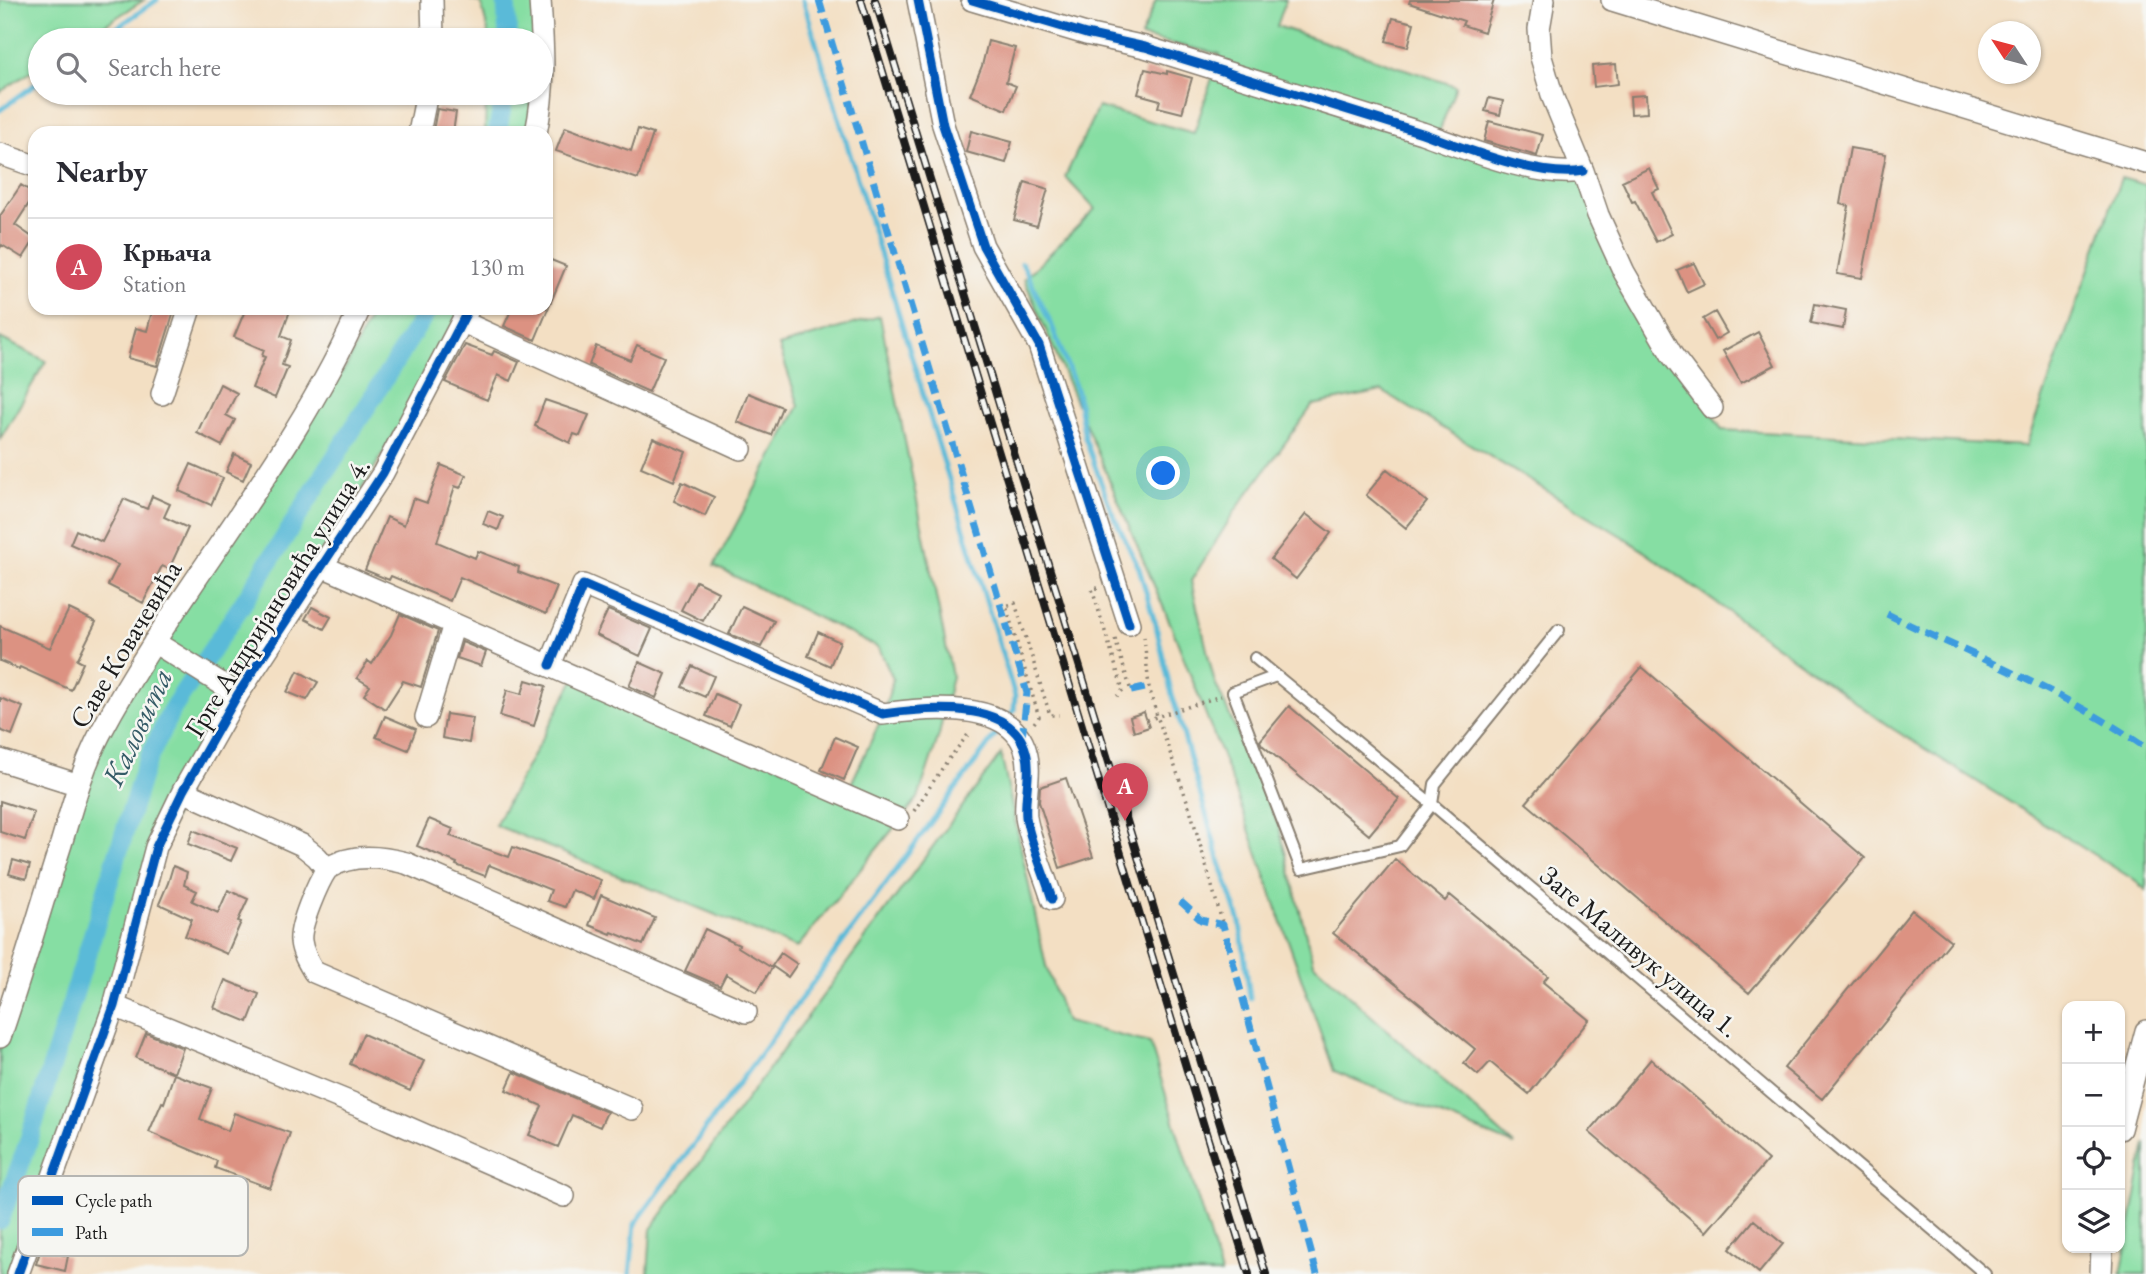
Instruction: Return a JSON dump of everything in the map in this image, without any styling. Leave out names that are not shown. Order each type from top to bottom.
[{"type":"street","points":[[432,0],[433,28]]},
{"type":"street","points":[[540,0],[542,28]]},
{"type":"street","points":[[918,0],[943,125],[983,246],[1039,345],[1122,632]]},
{"type":"street","points":[[972,0],[1086,34],[1145,47],[1492,156],[1568,174],[1583,171]]},
{"type":"street","points":[[1544,0],[1539,29],[1541,57],[1553,98],[1598,215],[1624,272],[1672,355],[1712,408]]},
{"type":"street","points":[[1612,0],[2146,163]]},
{"type":"street","points":[[420,126],[425,105]]},
{"type":"street","points":[[537,126],[542,105]]},
{"type":"street","points":[[0,154],[28,164]]},
{"type":"street","points":[[162,394],[188,315]]},
{"type":"street","name":"Саве Ковачевића","points":[[0,1037],[79,785],[98,738],[125,689],[162,646],[333,364],[357,315]]},
{"type":"street","points":[[466,315],[741,449]]},
{"type":"street","name":"Грге Андријановића улица 4.","points":[[53,1176],[114,1006],[156,847],[183,791],[238,694],[383,473],[466,315]]},
{"type":"street","points":[[321,566],[898,819]]},
{"type":"street","points":[[550,665],[583,585],[883,715],[923,708],[960,710],[988,716],[1013,729],[1022,738],[1027,755],[1026,818],[1052,899]]},
{"type":"street","points":[[426,718],[454,624]]},
{"type":"street","points":[[162,646],[238,694]]},
{"type":"street","points":[[0,760],[79,785]]},
{"type":"street","points":[[183,791],[302,845],[327,869]]},
{"type":"street","points":[[632,1109],[314,972],[301,943],[301,933],[320,880],[327,869],[338,862],[355,858],[382,858],[406,863],[746,1012]]},
{"type":"street","points":[[114,1006],[359,1106],[564,1196]]},
{"type":"street","points":[[2121,1127],[2146,1031]]},
{"type":"street","points":[[2101,1274],[2102,1253]]},
{"type":"street","name":"Грге Андријановића улица 4.","points":[[18,1274],[24,1256]]},
{"type":"lane","points":[[1276,676],[1233,692],[1301,869],[1400,846],[1432,804],[1435,784],[1559,630]]},
{"type":"lane","name":"Заге Маливук улица 1.","points":[[1255,658],[1432,804],[1984,1274]]},
{"type":"path","points":[[1098,588],[1092,589],[1124,690],[1117,696]]},
{"type":"path","points":[[1039,717],[1006,606],[1015,603],[1050,715],[1059,715]]},
{"type":"path","points":[[1131,691],[1122,632],[1143,628],[1149,687],[1223,925]]},
{"type":"path","points":[[1147,720],[1213,698]]},
{"type":"path","points":[[898,819],[909,817],[944,764],[988,716]]},
{"type":"green space","points":[[0,0],[144,0],[100,28],[28,28],[28,74],[0,92]]},
{"type":"green space","points":[[470,0],[538,0],[540,28],[487,28],[481,3]]},
{"type":"green space","points":[[1156,0],[1286,0],[1277,26],[1456,86],[1437,138],[1583,171],[1624,272],[1722,430],[2026,446],[2121,178],[2146,185],[2146,890],[1893,729],[1628,540],[1382,391],[1313,405],[1235,511],[1191,581],[1214,680],[1279,827],[1313,963],[1514,1145],[1334,1071],[1233,784],[1170,623],[1024,279],[1095,209],[1065,177],[1098,107],[1194,133],[1220,54],[1141,37]]},
{"type":"green space","points":[[486,105],[535,105],[530,126],[485,126]]},
{"type":"green space","points":[[371,315],[465,315],[183,791],[52,1176],[18,1176],[18,1256],[25,1256],[19,1274],[0,1274],[0,1035],[87,763],[260,489],[347,365]]},
{"type":"green space","points":[[880,316],[952,676],[939,735],[918,798],[797,948],[495,825],[576,676],[846,795],[883,715],[893,679],[879,648],[714,566],[799,406],[779,346]]},
{"type":"green space","points":[[0,338],[46,361],[0,439]]},
{"type":"green space","points":[[1001,754],[1046,966],[1066,1022],[1150,1043],[1221,1274],[648,1274],[651,1229]]},
{"type":"green space","points":[[2146,1143],[2146,1274],[2121,1274],[2125,1253]]},
{"type":"building","points":[[1410,0],[1494,0],[1484,32],[1462,25],[1464,21],[1409,3]]},
{"type":"building","points":[[1393,18],[1414,23],[1408,47],[1386,41]]},
{"type":"building","points":[[988,41],[1015,48],[1006,82],[1016,86],[1006,110],[970,95],[982,66]]},
{"type":"building","points":[[1616,64],[1618,84],[1594,87],[1592,66]]},
{"type":"building","points":[[1145,69],[1167,74],[1167,71],[1192,78],[1182,113],[1158,107],[1160,100],[1138,94]]},
{"type":"building","points":[[1646,95],[1647,113],[1631,114],[1630,96]]},
{"type":"building","points":[[1489,98],[1503,101],[1500,115],[1485,111]]},
{"type":"building","points":[[437,109],[456,112],[454,126],[434,126]]},
{"type":"building","points":[[1489,121],[1543,135],[1537,156],[1484,141]]},
{"type":"building","points":[[565,127],[631,151],[638,129],[653,134],[638,179],[556,151]]},
{"type":"building","points":[[971,131],[1012,142],[1006,163],[966,152]]},
{"type":"building","points":[[1850,148],[1886,154],[1862,278],[1837,274],[1849,206],[1840,204]]},
{"type":"building","points":[[1649,168],[1659,189],[1652,192],[1672,234],[1656,242],[1622,181]]},
{"type":"building","points":[[1025,182],[1048,189],[1037,226],[1014,220]]},
{"type":"building","points":[[21,185],[28,190],[28,205],[15,225],[28,234],[28,250],[23,258],[2,245],[0,248],[0,216]]},
{"type":"building","points":[[553,261],[566,266],[553,297]]},
{"type":"building","points":[[1694,263],[1704,284],[1687,292],[1677,270]]},
{"type":"building","points":[[1815,304],[1846,310],[1843,329],[1811,323]]},
{"type":"building","points":[[1715,312],[1727,333],[1715,340],[1703,319]]},
{"type":"building","points":[[151,315],[173,315],[157,366],[128,358],[136,328],[147,331]]},
{"type":"building","points":[[243,315],[288,315],[281,336],[291,340],[282,365],[288,367],[275,398],[252,388],[265,357],[262,356],[264,350],[234,337]]},
{"type":"building","points":[[509,315],[545,315],[535,340],[504,326]]},
{"type":"building","points":[[1758,332],[1775,365],[1741,383],[1723,351]]},
{"type":"building","points":[[465,345],[492,355],[494,351],[519,362],[511,381],[498,375],[487,400],[445,382]]},
{"type":"building","points":[[637,345],[664,357],[649,392],[589,365],[596,346],[630,360]]},
{"type":"building","points":[[220,384],[237,393],[226,415],[235,420],[222,446],[197,433]]},
{"type":"building","points":[[748,393],[782,407],[771,435],[737,422]]},
{"type":"building","points":[[545,400],[589,415],[580,436],[574,434],[570,443],[535,426]]},
{"type":"building","points":[[653,438],[686,452],[674,481],[641,467]]},
{"type":"building","points":[[234,454],[251,462],[243,480],[226,472]]},
{"type":"building","points":[[191,464],[223,478],[211,505],[179,491]]},
{"type":"building","points":[[441,465],[466,475],[460,488],[455,486],[437,542],[475,558],[478,551],[519,567],[518,572],[557,587],[546,614],[460,577],[450,601],[391,576],[389,580],[365,570],[387,517],[404,525],[413,498],[427,503]]},
{"type":"building","points":[[1387,469],[1427,502],[1406,528],[1366,495]]},
{"type":"building","points":[[682,482],[714,497],[705,516],[674,501]]},
{"type":"building","points":[[152,496],[170,504],[164,517],[188,528],[169,569],[162,566],[143,603],[108,585],[118,565],[70,544],[76,530],[102,542],[124,499],[147,509]]},
{"type":"building","points":[[488,511],[503,517],[498,530],[483,524]]},
{"type":"building","points":[[1306,514],[1331,533],[1296,579],[1271,559]]},
{"type":"building","points":[[696,581],[718,592],[703,621],[681,610]]},
{"type":"building","points":[[742,606],[774,621],[761,647],[729,634]]},
{"type":"building","points":[[312,607],[331,617],[324,629],[305,619]]},
{"type":"building","points":[[69,609],[96,622],[77,660],[83,663],[71,690],[0,661],[0,626],[50,648]]},
{"type":"building","points":[[608,610],[652,629],[640,656],[596,635]]},
{"type":"building","points":[[400,614],[438,631],[421,687],[403,681],[385,709],[364,695],[370,686],[357,678],[368,661],[372,664],[391,635]]},
{"type":"building","points":[[818,632],[840,642],[830,666],[808,656]]},
{"type":"building","points":[[462,642],[486,652],[481,666],[457,658]]},
{"type":"building","points":[[639,662],[666,674],[656,698],[629,686]]},
{"type":"building","points":[[692,666],[714,676],[705,697],[682,687]]},
{"type":"building","points":[[1642,667],[1865,858],[1749,993],[1526,803]]},
{"type":"building","points":[[298,671],[318,682],[307,700],[287,692]]},
{"type":"building","points":[[526,680],[546,686],[534,726],[500,716],[507,690],[522,694]]},
{"type":"building","points":[[715,694],[739,704],[730,726],[706,716]]},
{"type":"building","points":[[0,698],[23,707],[12,735],[0,730]]},
{"type":"building","points":[[1289,706],[1399,799],[1369,835],[1262,745],[1260,741]]},
{"type":"building","points":[[1144,712],[1149,727],[1134,732],[1130,717]]},
{"type":"building","points":[[446,714],[473,718],[469,743],[442,738]]},
{"type":"building","points":[[385,716],[416,729],[408,750],[376,737]]},
{"type":"building","points":[[835,737],[858,747],[844,780],[821,770]]},
{"type":"building","points":[[1066,778],[1093,857],[1060,868],[1039,802],[1040,787]]},
{"type":"building","points":[[0,801],[34,812],[25,840],[0,832]]},
{"type":"building","points":[[429,819],[453,829],[450,836],[509,857],[513,847],[601,880],[594,899],[572,890],[565,907],[547,901],[551,890],[489,865],[485,876],[456,865],[457,863],[417,846]]},
{"type":"building","points":[[193,830],[237,848],[231,861],[188,844]]},
{"type":"building","points":[[1395,859],[1445,901],[1450,895],[1548,976],[1543,982],[1589,1020],[1529,1094],[1490,1062],[1478,1075],[1464,1063],[1475,1049],[1333,933]]},
{"type":"building","points":[[13,860],[30,865],[26,879],[9,874]]},
{"type":"building","points":[[173,866],[187,872],[184,885],[197,891],[192,901],[218,913],[228,890],[248,899],[227,954],[185,936],[192,919],[159,904]]},
{"type":"building","points":[[601,895],[655,918],[643,945],[589,925]]},
{"type":"building","points":[[1912,910],[1951,941],[1822,1099],[1784,1068]]},
{"type":"building","points":[[705,929],[739,945],[738,947],[772,968],[757,992],[726,974],[720,986],[685,971]]},
{"type":"building","points":[[781,953],[797,964],[788,977],[772,966]]},
{"type":"building","points":[[225,980],[259,994],[248,1022],[214,1008]]},
{"type":"building","points":[[146,1033],[183,1048],[174,1073],[136,1058]]},
{"type":"building","points":[[363,1034],[424,1061],[410,1091],[350,1064]]},
{"type":"building","points":[[1651,1059],[1768,1160],[1706,1232],[1589,1132]]},
{"type":"building","points":[[514,1072],[607,1112],[600,1127],[572,1115],[558,1147],[529,1135],[542,1106],[506,1090]]},
{"type":"building","points":[[174,1074],[212,1088],[200,1119],[228,1131],[234,1113],[290,1133],[270,1188],[248,1180],[248,1176],[237,1176],[215,1168],[217,1161],[149,1132],[162,1102],[164,1103]]},
{"type":"building","points":[[1754,1220],[1783,1244],[1759,1273],[1730,1249]]},
{"type":"building","points":[[39,1256],[68,1256],[65,1271],[36,1264]]},
{"type":"waterway","points":[[116,28],[157,0]]},
{"type":"waterway","name":"Каловита","points":[[506,0],[507,28]]},
{"type":"waterway","points":[[803,0],[1015,696],[1014,710],[1008,718]]},
{"type":"waterway","points":[[0,110],[28,90]]},
{"type":"waterway","name":"Каловита","points":[[498,126],[503,105]]},
{"type":"waterway","points":[[1022,263],[1052,326],[1077,392],[1085,438],[1111,510],[1139,568],[1220,863],[1240,922],[1250,998]]},
{"type":"waterway","name":"Каловита","points":[[0,1220],[27,1146],[145,766],[171,711],[245,600],[425,315]]},
{"type":"waterway","points":[[630,1274],[635,1224],[1002,726]]},
{"type":"railway","points":[[861,0],[1249,1274]]},
{"type":"railway","points":[[875,0],[1266,1274]]},
{"type":"marked path","points":[[819,0],[1027,693],[1022,738]]},
{"type":"marked path","points":[[1887,614],[2052,692],[2146,748]]},
{"type":"marked path","points":[[1131,691],[1149,687]]},
{"type":"marked path","points":[[1180,901],[1201,920],[1223,925],[1317,1274]]},
{"type":"cycle path","points":[[918,0],[943,125],[983,246],[1039,345],[1129,624]]},
{"type":"cycle path","points":[[972,0],[1086,34],[1145,47],[1422,133],[1502,161],[1546,171],[1583,171]]},
{"type":"cycle path","points":[[53,1176],[114,1006],[156,847],[183,791],[238,694],[383,473],[465,315]]},
{"type":"cycle path","points":[[550,665],[583,585],[883,714],[921,710],[965,710],[1004,722],[1018,735],[1026,752],[1026,817],[1052,899]]},
{"type":"cycle path","points":[[18,1274],[24,1256]]},
{"type":"place","name":"Крњача","points":[[1125,821]]}]
